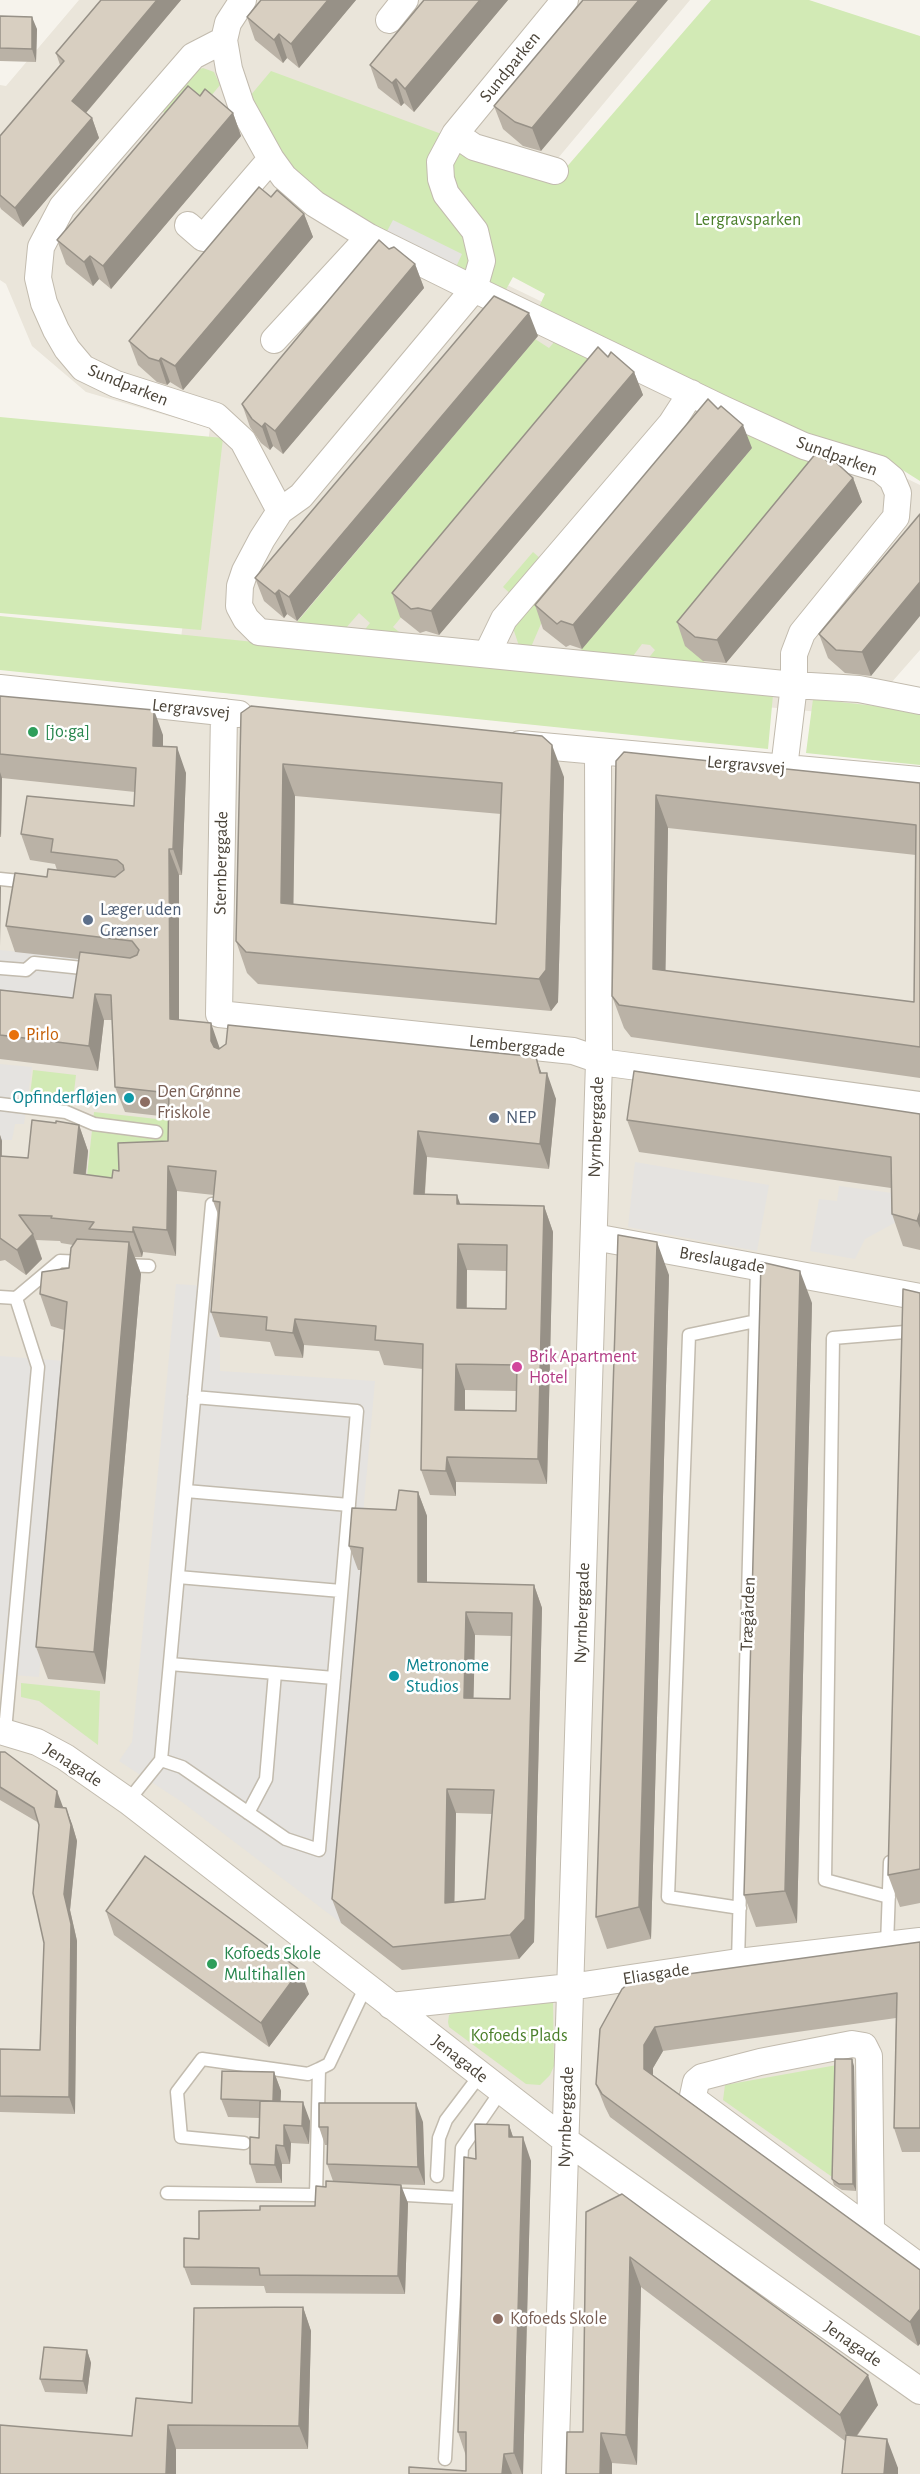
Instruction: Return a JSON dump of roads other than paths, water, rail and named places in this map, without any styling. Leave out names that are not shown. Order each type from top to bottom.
[{"type":"street","points":[[224,40],[228,23],[243,0]]},
{"type":"street","points":[[389,20],[405,0]]},
{"type":"street","name":"Sundparken","points":[[565,0],[455,134],[440,162],[441,179],[446,194],[475,231],[482,261],[474,289],[301,496],[280,511],[262,538],[240,586],[239,606],[246,619],[259,632],[794,685],[859,689],[920,701]]},
{"type":"street","name":"Sundparken","points":[[280,511],[243,441],[216,416],[116,384],[83,368],[67,349],[56,330],[44,303],[38,278],[41,247],[62,207],[193,56],[224,40],[229,69],[241,105],[271,159],[284,177],[315,204],[369,237],[691,393],[804,446],[880,469],[892,479],[898,493],[899,505],[890,527],[802,633],[794,654],[794,685],[784,768]]},
{"type":"street","points":[[455,134],[474,147],[555,171]]},
{"type":"street","points":[[188,225],[203,238],[271,159]]},
{"type":"street","points":[[274,340],[369,237]]},
{"type":"street","points":[[487,654],[504,619],[671,424],[691,393]]},
{"type":"street","name":"Lergravsvej","points":[[0,688],[263,717]]},
{"type":"street","name":"Sternberggade","points":[[224,712],[226,1018]]},
{"type":"street","name":"Lergravsvej","points":[[499,741],[598,752],[920,780]]},
{"type":"street","name":"Nyrnberggade","points":[[555,2474],[599,1062],[598,752]]},
{"type":"street","name":"Lemberggade","points":[[226,1018],[573,1051],[599,1062],[920,1106]]},
{"type":"street","name":"Breslaugade","points":[[594,1237],[758,1266],[908,1316]]},
{"type":"street","name":"Jenagade","points":[[2,1731],[37,1742],[65,1757],[129,1801],[565,2140],[920,2391]]},
{"type":"street","name":"Eliasgade","points":[[391,2006],[570,1987],[738,1962],[920,1941]]},
{"type":"street","points":[[871,2229],[869,2056],[864,2046],[852,2044],[760,2062],[702,2077],[696,2082],[693,2096],[696,2101],[920,2267]]},
{"type":"lane","points":[[0,879],[46,884]]},
{"type":"lane","points":[[0,968],[26,970],[34,963],[105,971]]},
{"type":"lane","points":[[0,1104],[66,1112],[94,1125],[156,1132]]},
{"type":"lane","points":[[129,1801],[161,1760],[212,1204]]},
{"type":"lane","points":[[0,1297],[16,1298],[60,1261],[148,1266]]},
{"type":"lane","name":"Trægården","points":[[738,1962],[758,1266]]},
{"type":"lane","points":[[2,1731],[38,1367],[16,1298]]},
{"type":"lane","points":[[889,1897],[825,1880],[833,1338],[908,1316]]},
{"type":"lane","points":[[740,1908],[668,1897],[689,1335],[756,1321]]},
{"type":"lane","points":[[161,1760],[182,1767],[286,1839],[319,1850],[357,1411],[194,1397]]},
{"type":"lane","points":[[186,1491],[349,1505]]},
{"type":"lane","points":[[178,1577],[341,1591]]},
{"type":"lane","points":[[170,1664],[334,1678]]},
{"type":"lane","points":[[248,1813],[266,1779],[275,1673]]},
{"type":"lane","points":[[887,1945],[890,1850]]},
{"type":"lane","points":[[244,2143],[181,2137],[177,2092],[202,2059],[308,2074],[329,2064],[366,1986]]},
{"type":"lane","points":[[167,2193],[316,2195],[321,2190],[319,2069]]},
{"type":"lane","points":[[437,2176],[439,2138],[446,2120],[480,2075]]},
{"type":"lane","points":[[445,2459],[462,2148],[501,2091]]},
{"type":"lane","points":[[371,2193],[460,2198]]},
{"type":"place","name":"[jo:ga]","points":[[33,732]]},
{"type":"place","name":"Læger uden Grænser","points":[[88,920]]},
{"type":"place","name":"Pirlo","points":[[14,1035]]},
{"type":"place","name":"Opfinderfløjen","points":[[129,1098]]},
{"type":"place","name":"Den Grønne Friskole","points":[[145,1102]]},
{"type":"place","name":"NEP","points":[[494,1118]]},
{"type":"place","name":"Brik Apartment Hotel","points":[[517,1367]]},
{"type":"place","name":"Metronome Studios","points":[[394,1676]]},
{"type":"place","name":"Kofoeds Skole Multihallen","points":[[212,1964]]},
{"type":"place","name":"Kofoeds Skole","points":[[498,2319]]},
{"type":"park label","name":"Lergravsparken","points":[[748,220]]},
{"type":"park label","name":"Kofoeds Plads","points":[[519,2036]]}]
